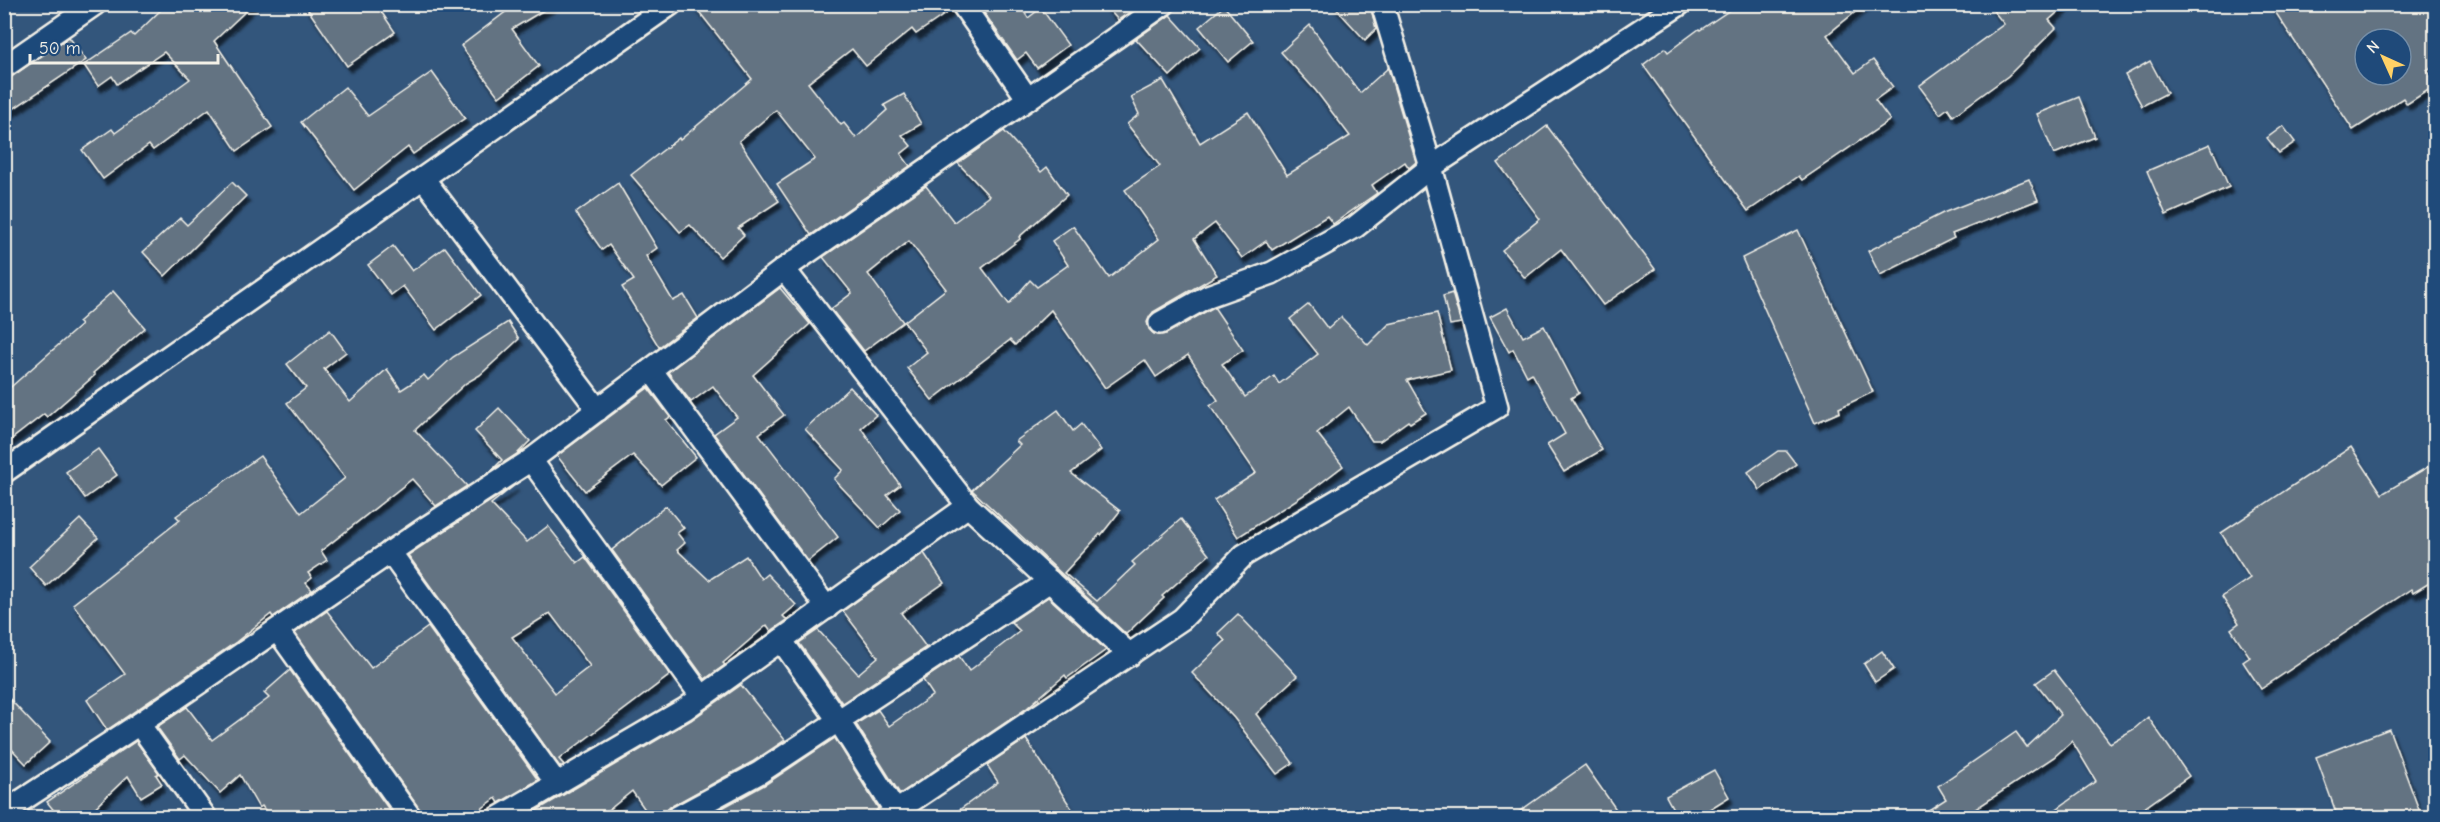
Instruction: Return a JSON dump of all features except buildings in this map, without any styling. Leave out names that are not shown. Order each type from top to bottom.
[{"type":"street","points":[[4,67],[95,4]]},
{"type":"street","points":[[4,472],[671,4]]},
{"type":"street","points":[[962,4],[1028,99]]},
{"type":"street","points":[[4,812],[139,724],[390,552],[531,460],[784,269],[1164,4]]},
{"type":"street","points":[[781,640],[838,720],[894,815],[1182,619],[1244,555],[1497,407],[1431,167],[1382,4]]},
{"type":"street","points":[[1160,323],[1208,296],[1272,273],[1355,227],[1431,167],[1680,4]]},
{"type":"street","points":[[423,178],[598,410]]},
{"type":"street","points":[[784,269],[968,506],[1130,654]]},
{"type":"street","points":[[651,370],[827,608]]},
{"type":"street","points":[[531,460],[702,697]]},
{"type":"street","points":[[498,818],[685,710],[968,506]]},
{"type":"street","points":[[390,552],[557,784]]},
{"type":"street","points":[[676,818],[759,773],[1050,581]]},
{"type":"street","points":[[277,630],[411,818]]},
{"type":"street","points":[[139,724],[206,818]]}]
